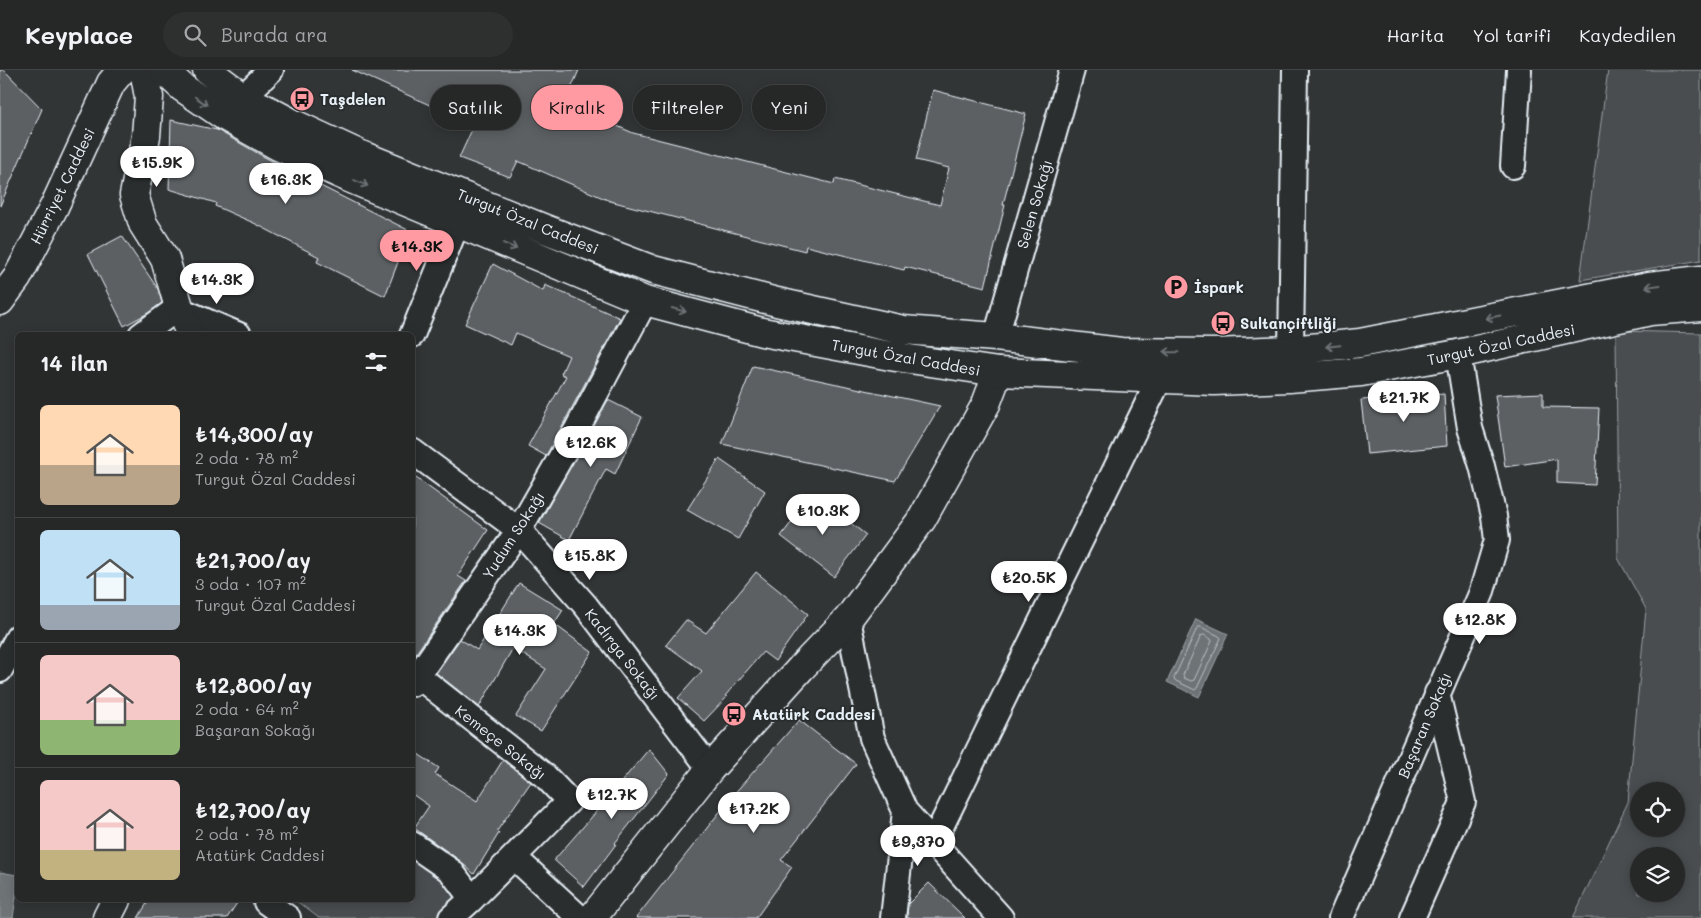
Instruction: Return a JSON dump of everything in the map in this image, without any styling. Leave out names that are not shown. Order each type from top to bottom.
[{"type":"main road","name":"Hürriyet Caddesi","points":[[0,301],[17,278],[54,207],[111,82],[122,70]]},
{"type":"main road","points":[[144,70],[149,97],[146,136],[134,195],[143,224],[165,259],[179,309],[190,332]]},
{"type":"main road","name":"Turgut Özal Caddesi","points":[[163,70],[183,88],[224,116],[278,146],[457,224],[645,301],[762,332],[896,357],[998,372],[1214,382],[1289,378],[1352,373],[1458,354],[1650,311],[1701,307]]},
{"type":"main road","name":"Turgut Özal Caddesi","points":[[207,70],[243,97],[294,124],[361,155],[653,270],[777,302],[903,330],[996,337],[1121,352],[1213,353],[1291,350],[1360,343],[1649,286],[1701,280]]},
{"type":"main road","points":[[457,224],[467,196]]},
{"type":"main road","points":[[1452,326],[1458,354]]},
{"type":"main road","points":[[592,918],[710,769],[848,619],[922,519],[986,404],[998,372],[996,337]]},
{"type":"main road","points":[[107,918],[115,902]]},
{"type":"street","points":[[243,97],[271,70]]},
{"type":"street","name":"Selen Sokağı","points":[[996,337],[1072,70]]},
{"type":"street","points":[[1291,350],[1295,70]]},
{"type":"street","points":[[1512,166],[1520,70]]},
{"type":"street","points":[[413,332],[457,224]]},
{"type":"street","name":"Yudum Sokağı","points":[[415,680],[520,530],[577,429],[645,301]]},
{"type":"street","points":[[145,332],[179,309],[232,332]]},
{"type":"street","name":"Başaran Sokağı","points":[[1340,918],[1482,594],[1497,540],[1494,516],[1482,466],[1470,428],[1458,354]]},
{"type":"street","points":[[933,843],[1159,380]]},
{"type":"street","name":"Kadırga Sokağı","points":[[415,454],[520,530],[586,606],[710,769]]},
{"type":"street","points":[[848,619],[872,738],[905,811],[1001,918]]},
{"type":"street","points":[[0,670],[15,642]]},
{"type":"street","name":"Kemeçe Sokağı","points":[[415,680],[545,776],[569,801],[451,918]]},
{"type":"street","points":[[1412,918],[1463,802],[1437,693]]},
{"type":"street","points":[[893,918],[905,811]]},
{"type":"street","points":[[415,846],[451,871],[472,899]]},
{"type":"street","points":[[514,857],[580,918]]},
{"type":"street","points":[[268,902],[288,918]]},
{"type":"shaded area","points":[[1608,70],[1701,70],[1701,260],[1580,280]]},
{"type":"shaded area","points":[[1616,331],[1701,333],[1701,918],[1573,918],[1628,802],[1646,609],[1618,558]]},
{"type":"shaded area","points":[[415,852],[440,870],[460,900],[440,918],[319,918],[298,902],[415,902]]},
{"type":"water","points":[[1196,619],[1228,634],[1199,697],[1167,682]]},
{"type":"water","points":[[0,872],[15,875],[15,902],[13,918],[0,918]]},
{"type":"building","points":[[0,70],[4,70],[42,109],[0,206]]},
{"type":"building","points":[[352,70],[579,70],[573,85],[531,85],[531,130],[623,129],[633,133],[834,184],[835,179],[940,205],[949,168],[916,160],[933,90],[1026,114],[985,287],[905,267],[904,270],[806,246],[805,251],[610,201],[518,161],[510,177],[459,158],[472,130],[521,130],[521,85],[430,85],[430,105]]},
{"type":"building","points":[[171,120],[217,130],[275,163],[410,231],[385,296],[317,262],[319,257],[256,224],[215,206],[216,203],[169,189]]},
{"type":"building","points":[[122,236],[158,289],[162,303],[124,326],[88,254]]},
{"type":"building","points":[[493,264],[543,291],[545,285],[620,318],[546,456],[528,446],[566,376],[561,374],[569,356],[516,333],[511,345],[465,324]]},
{"type":"building","points":[[753,366],[940,406],[895,481],[722,444]]},
{"type":"building","points":[[1543,393],[1543,407],[1599,408],[1595,485],[1557,483],[1557,459],[1505,467],[1495,395]]},
{"type":"building","points":[[1444,394],[1447,446],[1367,454],[1361,400]]},
{"type":"building","points":[[608,400],[642,417],[615,474],[606,469],[569,540],[539,523]]},
{"type":"building","points":[[719,459],[765,491],[738,539],[687,510]]},
{"type":"building","points":[[415,477],[488,530],[458,576],[466,581],[415,655]]},
{"type":"building","points":[[813,494],[866,535],[834,577],[781,536]]},
{"type":"building","points":[[756,572],[808,614],[775,661],[763,652],[725,696],[727,697],[704,721],[678,698],[702,671],[666,645],[686,620],[706,633]]},
{"type":"building","points":[[519,583],[563,610],[554,624],[592,652],[541,731],[516,716],[546,669],[513,648],[479,707],[436,673],[460,639],[477,650]]},
{"type":"building","points":[[799,720],[856,764],[781,860],[792,867],[756,918],[636,918],[733,795]]},
{"type":"building","points":[[649,749],[669,774],[615,843],[584,887],[554,860]]},
{"type":"building","points":[[415,752],[439,768],[435,774],[477,801],[503,760],[531,782],[497,831],[499,833],[474,874],[459,860],[415,829],[429,806],[415,796]]},
{"type":"building","points":[[929,883],[965,918],[907,918],[908,904]]},
{"type":"building","points":[[148,902],[238,902],[227,918],[138,918]]},
{"type":"place","name":"Taşdelen","points":[[302,99]]},
{"type":"place","name":"İspark","points":[[1176,287]]},
{"type":"place","name":"Sultançiftliği","points":[[1223,323]]},
{"type":"place","name":"Atatürk Caddesi","points":[[734,714]]}]
